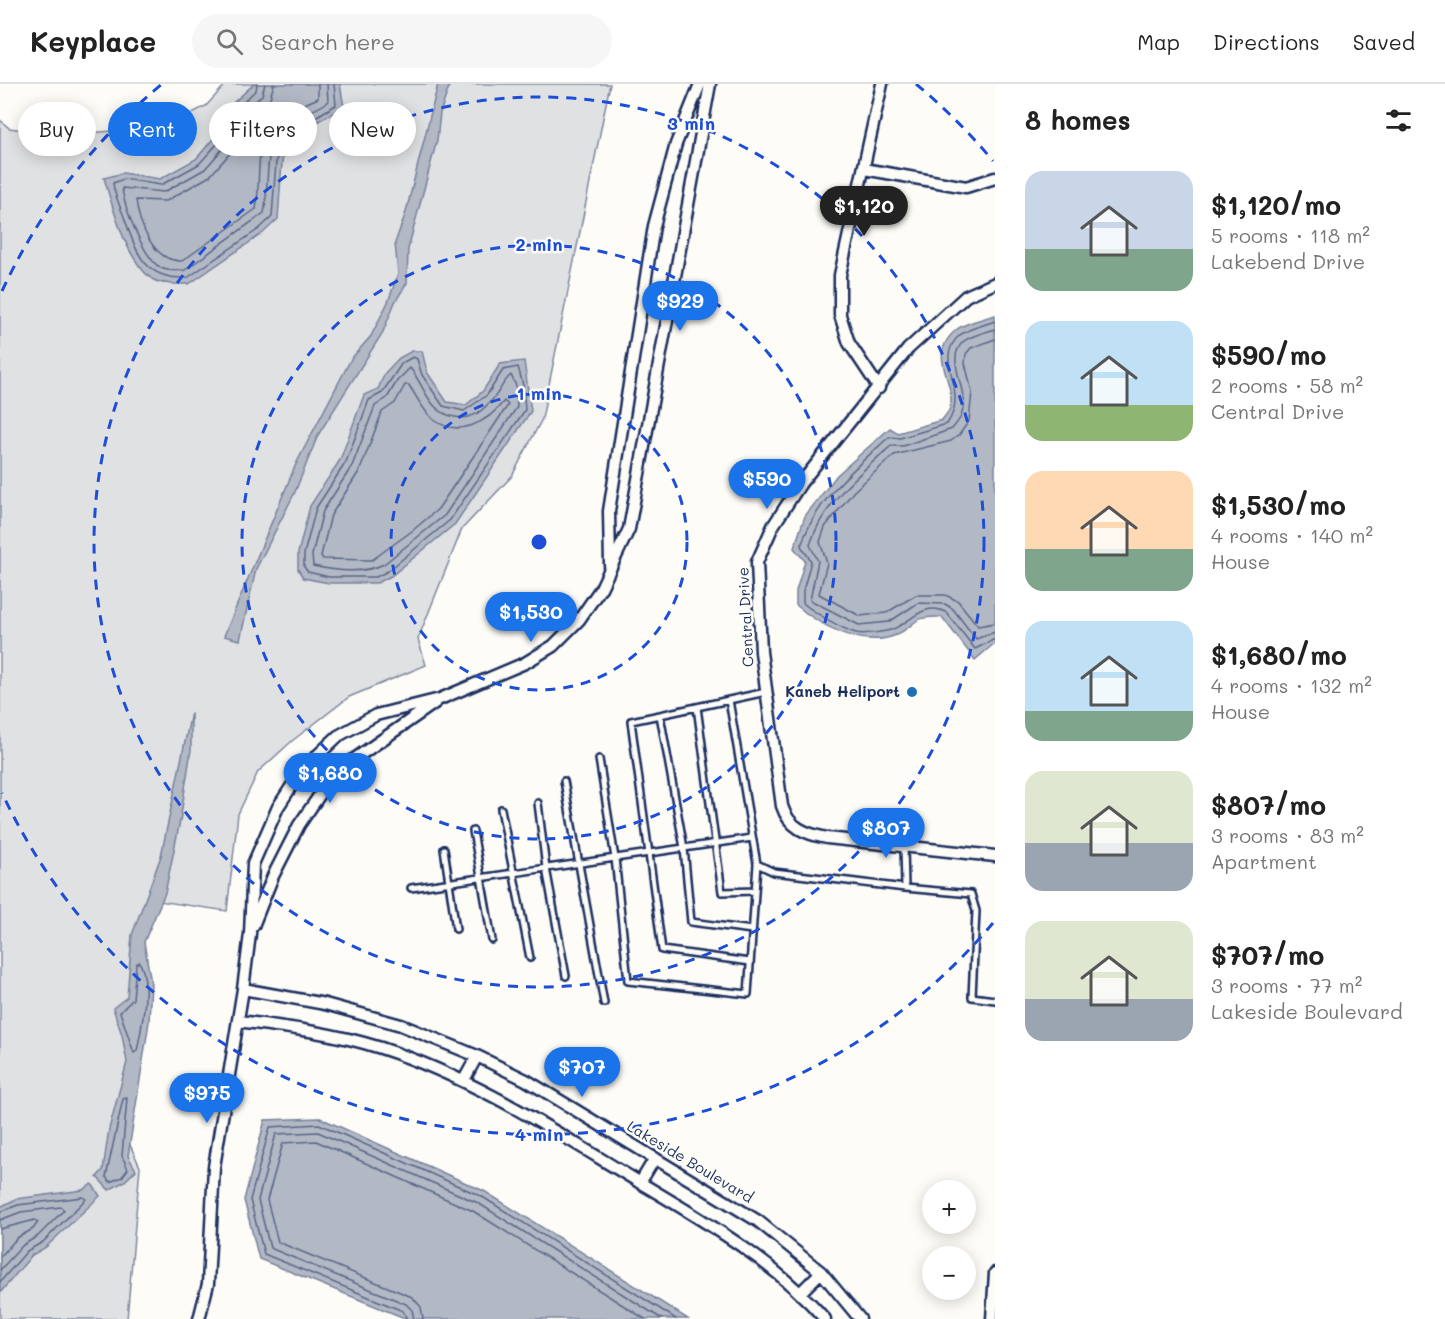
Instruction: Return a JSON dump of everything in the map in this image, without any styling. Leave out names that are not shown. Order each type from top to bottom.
[{"type":"street","points":[[610,568],[609,511],[654,226],[676,144],[700,84]]},
{"type":"street","points":[[199,1319],[208,1284],[214,1167],[250,934],[253,864],[278,807],[302,770],[338,736],[376,715],[440,699],[525,663],[553,646],[579,620],[601,588],[629,529],[710,84]]},
{"type":"street","points":[[879,388],[849,343],[840,315],[840,275],[882,84]]},
{"type":"street","points":[[864,169],[966,187],[995,178]]},
{"type":"street","name":"Central Drive","points":[[904,846],[820,837],[791,823],[782,806],[761,652],[757,562],[773,526],[801,483],[908,349],[966,296],[995,283]]},
{"type":"street","points":[[250,934],[294,835],[323,790],[353,760],[440,699]]},
{"type":"street","points":[[904,846],[995,856]]},
{"type":"street","name":"Lakeside Boulevard","points":[[243,989],[325,1004],[401,1025],[477,1056],[526,1080],[758,1221],[821,1272],[860,1319]]},
{"type":"street","points":[[238,1021],[323,1032],[381,1048],[464,1080],[738,1241],[801,1292],[825,1319]]},
{"type":"street","points":[[464,1080],[477,1056]]},
{"type":"street","points":[[640,1183],[655,1158]]},
{"type":"street","points":[[801,1292],[821,1272]]},
{"type":"street","points":[[993,1319],[995,1273]]},
{"type":"lane","points":[[750,962],[662,950],[631,721],[766,692]]},
{"type":"lane","points":[[600,759],[615,858],[628,981],[748,994],[757,864],[729,700]]},
{"type":"lane","points":[[697,707],[722,892],[755,891]]},
{"type":"lane","points":[[660,716],[684,848],[691,922],[752,930]]},
{"type":"lane","points":[[564,781],[577,864],[604,1003]]},
{"type":"lane","points":[[538,803],[546,868],[566,976]]},
{"type":"lane","points":[[501,809],[530,958]]},
{"type":"lane","points":[[473,831],[492,940]]},
{"type":"lane","points":[[411,888],[752,838]]},
{"type":"lane","points":[[904,846],[905,888]]},
{"type":"lane","points":[[444,849],[456,929]]},
{"type":"lane","points":[[757,864],[774,872],[971,894],[976,911],[972,997],[995,1000]]},
{"type":"shaded area","points":[[226,84],[610,84],[542,419],[512,476],[462,529],[418,639],[426,665],[349,697],[292,741],[258,772],[238,814],[227,911],[152,900],[136,947],[126,1136],[140,1167],[127,1319],[0,1319],[0,120],[9,128],[18,129],[18,156],[96,156],[96,132],[108,131],[108,156],[197,156],[197,111],[209,103],[209,156],[317,156],[317,102],[210,102]]},
{"type":"water","points":[[254,84],[340,84],[343,102],[329,102],[329,115],[317,122],[317,102],[234,102]]},
{"type":"water","points":[[438,84],[450,84],[440,113],[437,140],[408,249],[407,283],[395,302],[383,332],[318,435],[295,492],[256,569],[240,640],[224,636],[296,464],[351,359],[371,336],[388,302],[398,274],[395,243],[406,212]]},
{"type":"water","points":[[209,144],[209,156],[283,156],[278,219],[263,233],[189,284],[156,281],[143,270],[128,247],[116,218],[104,178],[123,173],[160,179],[196,159]]},
{"type":"water","points":[[995,315],[995,643],[975,660],[942,617],[919,619],[896,635],[884,639],[857,637],[817,621],[796,605],[796,591],[805,561],[794,548],[805,516],[837,475],[890,428],[898,433],[942,420],[949,410],[951,398],[942,359],[947,340],[964,325]]},
{"type":"water","points":[[412,351],[422,351],[427,372],[447,402],[466,405],[483,391],[500,364],[524,361],[531,411],[455,524],[391,576],[377,583],[329,583],[303,578],[298,569],[298,553],[310,506],[340,460],[364,395],[378,389],[385,373],[399,358]]},
{"type":"water","points":[[191,713],[191,750],[180,821],[165,893],[144,942],[151,983],[149,1022],[128,1156],[136,1170],[125,1181],[109,1190],[97,1177],[103,1170],[109,1129],[127,1062],[122,1035],[113,1008],[127,997],[132,935],[161,856]]},
{"type":"water","points":[[320,1118],[484,1191],[688,1319],[407,1319],[259,1259],[244,1200],[265,1120]]},
{"type":"water","points":[[92,1184],[100,1196],[46,1247],[32,1255],[0,1293],[0,1207],[16,1199],[83,1190]]},
{"type":"place","name":"Kaneb Heliport","points":[[912,692]]}]
